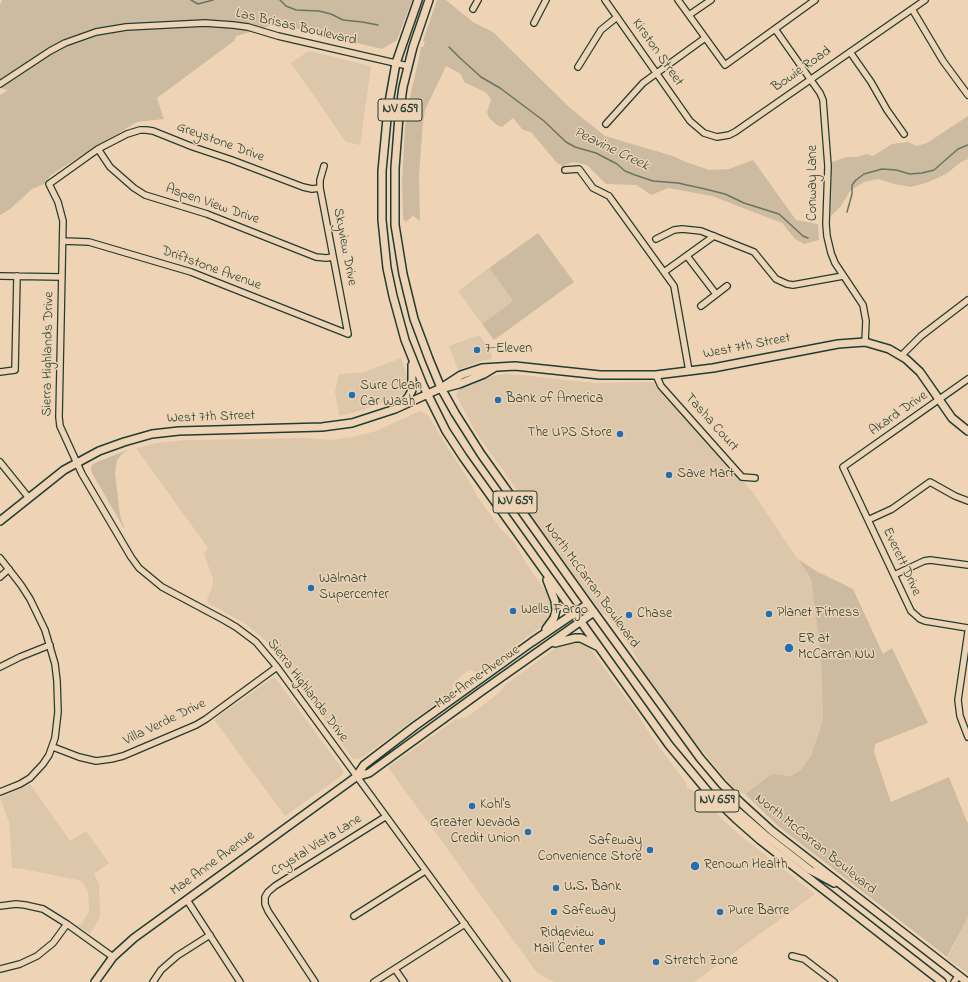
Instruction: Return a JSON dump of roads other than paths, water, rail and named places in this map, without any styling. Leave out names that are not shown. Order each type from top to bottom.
[{"type":"main road","name":"North McCarran Boulevard","points":[[418,0],[396,64],[388,108],[381,193],[382,220],[387,268],[403,333],[412,359],[446,431],[457,449],[543,570],[678,757],[716,800],[760,840],[942,982]]},
{"type":"main road","name":"North McCarran Boulevard","points":[[429,0],[417,33],[403,87],[396,141],[394,175],[395,225],[403,274],[414,318],[425,349],[442,388],[473,444],[695,752],[722,784],[772,831],[967,982]]},
{"type":"main road","name":"West 7th Street","points":[[0,521],[55,477],[78,462],[111,446],[159,433],[206,429],[334,427],[357,422],[395,409],[442,388],[461,375],[482,368],[514,366],[600,375],[656,374],[689,371],[838,344],[865,342],[879,345],[913,364],[952,418],[968,431]]},
{"type":"main road","points":[[395,409],[404,403],[412,390],[412,359]]},
{"type":"main road","points":[[532,642],[551,623],[556,610],[555,601],[543,570]]},
{"type":"main road","name":"Mae Anne Avenue","points":[[356,777],[364,765],[415,726],[532,642],[588,604]]},
{"type":"main road","name":"Mae Anne Avenue","points":[[95,982],[113,957],[134,938],[356,777],[369,773],[594,612]]},
{"type":"main road","points":[[547,646],[568,638],[581,638],[600,648],[608,659]]},
{"type":"main road","points":[[716,800],[728,802],[765,835],[810,870],[846,888]]},
{"type":"street","points":[[473,9],[478,0]]},
{"type":"street","points":[[534,24],[546,0]]},
{"type":"street","name":"Kirston Street","points":[[605,0],[690,121]]},
{"type":"street","points":[[678,0],[725,64],[816,0]]},
{"type":"street","points":[[689,15],[711,0]]},
{"type":"street","name":"Bowie Road","points":[[690,121],[701,131],[710,136],[717,137],[729,135],[811,80],[925,0]]},
{"type":"street","points":[[912,9],[943,61],[968,94]]},
{"type":"street","points":[[578,67],[601,30],[617,17]]},
{"type":"street","name":"Las Brisas Boulevard","points":[[0,84],[50,51],[65,43],[96,32],[126,27],[205,23],[233,25],[408,66]]},
{"type":"street","name":"Conway Lane","points":[[775,29],[820,93],[824,107],[828,166],[827,236],[831,253],[843,276],[863,305],[866,321],[865,342]]},
{"type":"street","points":[[606,124],[643,83],[705,38]]},
{"type":"street","points":[[850,52],[904,134]]},
{"type":"street","name":"Greystone Drive","points":[[49,184],[98,149],[134,132],[146,130],[303,187],[312,189],[320,188]]},
{"type":"street","name":"Aspen View Drive","points":[[98,149],[115,172],[145,195],[207,214],[316,257],[333,257]]},
{"type":"street","name":"Skyview Drive","points":[[324,166],[320,180],[320,188],[348,334]]},
{"type":"street","points":[[565,170],[579,169],[594,188],[609,196],[674,286],[689,371]]},
{"type":"street","name":"Sierra Highlands Drive","points":[[49,184],[61,211],[62,277],[59,417],[63,433],[78,462],[82,474],[139,568],[162,587],[224,620],[256,642],[277,668],[507,982]]},
{"type":"street","points":[[656,240],[674,230],[701,230],[754,252],[776,279],[787,284],[793,285],[843,276]]},
{"type":"street","points":[[664,272],[714,236]]},
{"type":"street","name":"Driftstone Avenue","points":[[62,241],[88,242],[191,272],[348,334]]},
{"type":"street","points":[[687,256],[716,294]]},
{"type":"street","points":[[0,276],[62,277]]},
{"type":"street","points":[[0,372],[15,370],[17,276]]},
{"type":"street","points":[[701,306],[727,286]]},
{"type":"street","points":[[901,356],[921,336],[968,300]]},
{"type":"street","name":"Tasha Court","points":[[656,374],[661,386],[742,477],[755,478]]},
{"type":"street","name":"Akard Drive","points":[[843,467],[968,379]]},
{"type":"street","points":[[0,462],[29,498]]},
{"type":"street","name":"Everett Drive","points":[[843,467],[911,611],[920,619],[928,622],[968,628]]},
{"type":"street","points":[[868,520],[892,509],[930,482],[955,496],[968,501]]},
{"type":"street","points":[[0,558],[30,600],[38,615],[50,645],[55,664],[58,696],[57,728],[53,747],[43,764],[30,778],[20,784],[0,792]]},
{"type":"street","points":[[894,575],[924,561],[930,560],[968,565]]},
{"type":"street","points":[[0,577],[9,570]]},
{"type":"street","points":[[968,632],[958,700],[960,716],[968,737]]},
{"type":"street","points":[[0,667],[50,645]]},
{"type":"street","name":"Villa Verde Drive","points":[[53,747],[96,761],[123,756],[201,722],[277,668]]},
{"type":"street","name":"Crystal Vista Lane","points":[[315,982],[268,911],[265,904],[265,897],[275,886],[385,817]]},
{"type":"street","points":[[354,916],[425,871]]},
{"type":"street","points":[[187,900],[240,982]]},
{"type":"street","points":[[0,906],[16,904],[34,906],[52,914],[113,957]]},
{"type":"street","points":[[0,969],[20,964],[37,956],[53,943],[67,924]]},
{"type":"street","points":[[374,982],[465,924]]},
{"type":"street","points":[[154,982],[161,970],[172,960],[210,935]]},
{"type":"street","points":[[792,956],[804,959],[834,982]]},
{"type":"street","points":[[395,969],[404,982]]},
{"type":"street","points":[[954,982],[958,975]]},
{"type":"waterway","name":"Peavine Creek","points":[[191,0],[198,4],[213,0]]},
{"type":"waterway","name":"Peavine Creek","points":[[280,0],[286,6],[296,10],[319,11],[331,14],[343,20],[378,25]]},
{"type":"waterway","name":"Peavine Creek","points":[[449,47],[481,77],[500,88],[544,121],[566,142],[575,147],[596,153],[617,164],[625,171],[653,181],[678,183],[725,194],[744,203],[779,214],[803,236],[808,238]]},
{"type":"waterway","name":"Peavine Creek","points":[[847,212],[852,194],[852,185],[864,174],[882,169],[896,170],[910,174],[934,170],[958,149],[968,145]]},
{"type":"place","name":"7-Eleven","points":[[477,350]]},
{"type":"place","name":"Sure Clean Car Wash","points":[[352,395]]},
{"type":"place","name":"Bank of America","points":[[498,400]]},
{"type":"place","name":"The UPS Store","points":[[620,434]]},
{"type":"place","name":"Save Mart","points":[[669,475]]},
{"type":"place","name":"Walmart Supercenter","points":[[311,588]]},
{"type":"place","name":"Wells Fargo","points":[[513,611]]},
{"type":"place","name":"Planet Fitness","points":[[769,614]]},
{"type":"place","name":"Chase","points":[[629,615]]},
{"type":"place","name":"ER at McCarran NW","points":[[789,648]]},
{"type":"place","name":"Kohl's","points":[[472,806]]},
{"type":"place","name":"Greater Nevada Credit Union","points":[[528,832]]},
{"type":"place","name":"Safeway Convenience Store","points":[[650,850]]},
{"type":"place","name":"Renown Health","points":[[695,866]]},
{"type":"place","name":"U.S. Bank","points":[[556,888]]},
{"type":"place","name":"Safeway","points":[[554,912]]},
{"type":"place","name":"Pure Barre","points":[[720,912]]},
{"type":"place","name":"Ridgeview Mail Center","points":[[602,942]]},
{"type":"place","name":"Stretch Zone","points":[[656,962]]}]
